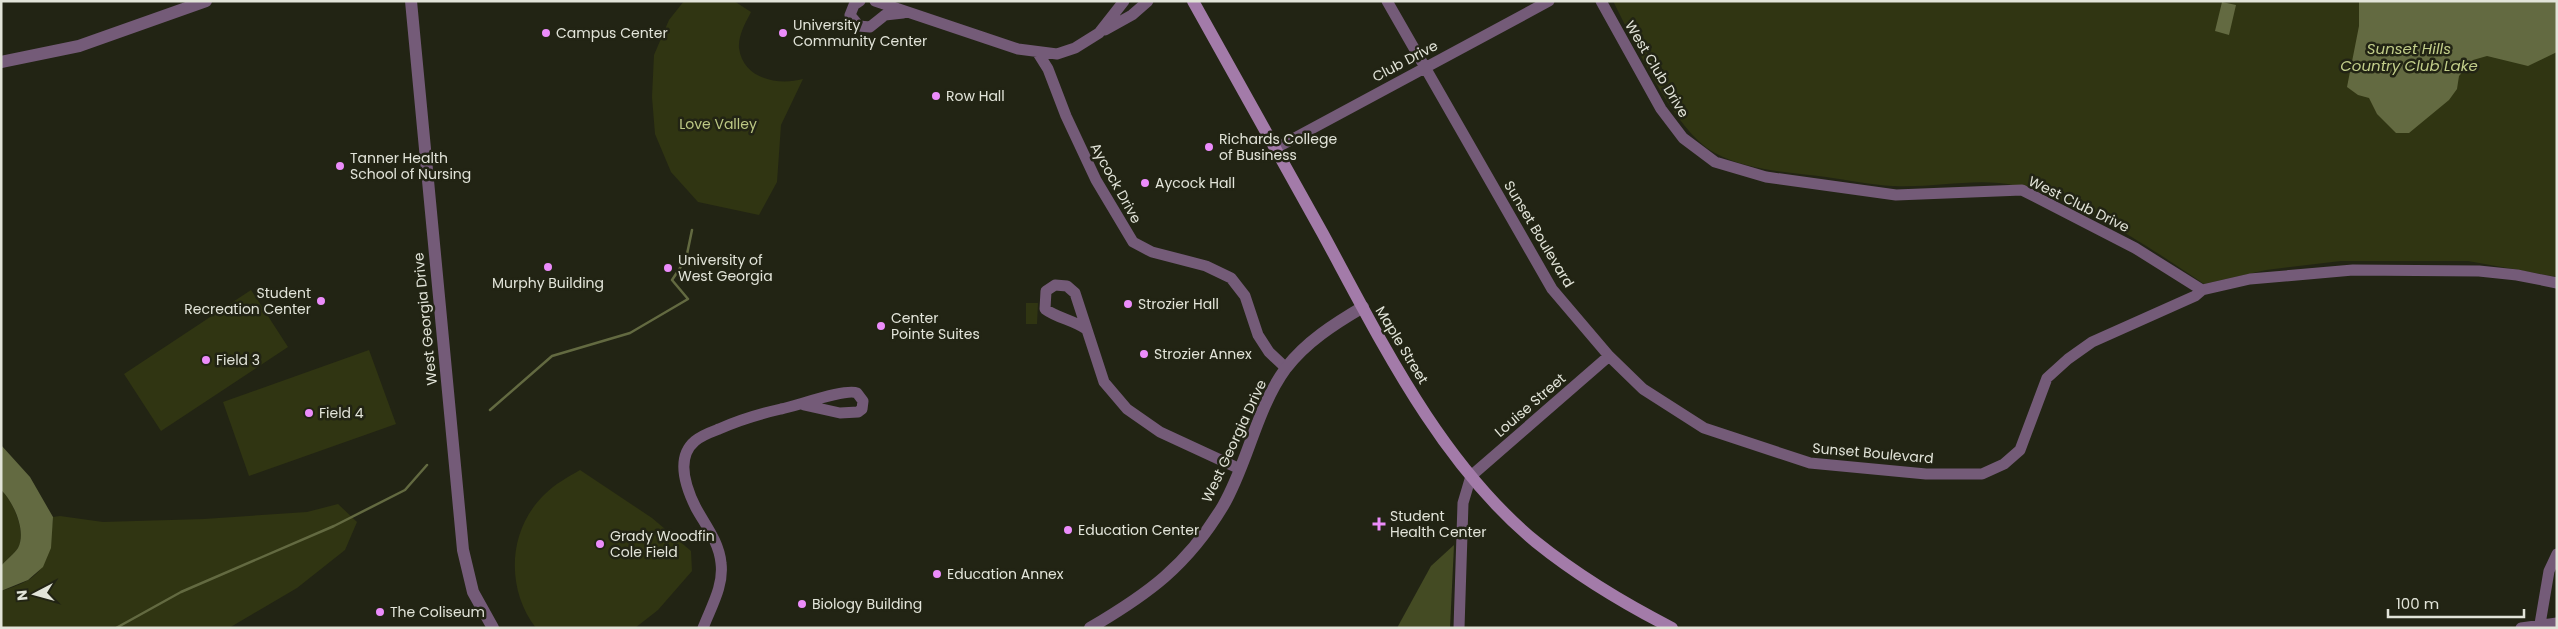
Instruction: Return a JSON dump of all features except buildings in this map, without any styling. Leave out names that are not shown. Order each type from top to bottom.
[{"type":"main road","name":"Maple Street","points":[[1193,1],[1363,307],[1434,428],[1471,476],[1536,541],[1578,573],[1672,628]]},
{"type":"street","points":[[1,62],[79,46],[206,1]]},
{"type":"street","name":"West Georgia Drive","points":[[411,1],[463,550],[473,592],[493,628]]},
{"type":"street","points":[[860,1],[854,5],[850,15],[859,26],[870,27],[888,14],[905,13]]},
{"type":"street","points":[[875,1],[905,13],[1018,49],[1057,54],[1075,48],[1132,15],[1148,1]]},
{"type":"street","points":[[1099,34],[1124,1]]},
{"type":"street","name":"Sunset Boulevard","points":[[1387,1],[1552,289],[1609,356],[1643,389],[1704,428],[1810,464],[1926,474],[1982,474],[2004,464],[2020,450],[2047,378],[2068,358],[2092,342],[2195,296],[2202,290]]},
{"type":"street","name":"Club Drive","points":[[1276,148],[1549,1]]},
{"type":"street","name":"West Club Drive","points":[[1601,1],[1661,109],[1683,138],[1715,162],[1766,177],[1896,195],[2022,190],[2135,248],[2202,290]]},
{"type":"street","name":"Aycock Drive","points":[[1038,53],[1048,69],[1066,116],[1096,180],[1132,242],[1152,252],[1206,266],[1231,278],[1245,296],[1258,335],[1269,352],[1286,368]]},
{"type":"street","points":[[2202,290],[2250,279],[2353,270],[2479,271],[2517,275],[2557,283]]},
{"type":"street","name":"West Georgia Drive","points":[[1090,628],[1142,597],[1196,546],[1223,505],[1273,390],[1286,368],[1314,339],[1363,307]]},
{"type":"street","points":[[1086,329],[1104,382],[1127,409],[1160,432],[1240,469]]},
{"type":"street","name":"Louise Street","points":[[1471,476],[1609,356]]},
{"type":"street","points":[[703,628],[720,586],[722,563],[716,542],[695,504],[685,479],[683,468],[686,452],[694,441],[739,420],[804,404]]},
{"type":"street","points":[[1459,628],[1464,503],[1471,476]]},
{"type":"street","points":[[2540,624],[2549,571],[2557,554]]},
{"type":"street","points":[[2521,628],[2557,623]]},
{"type":"green space","name":"Love Valley","points":[[684,1],[734,1],[751,12],[739,43],[742,59],[747,67],[763,78],[783,81],[803,79],[781,125],[777,182],[759,215],[698,202],[671,172],[655,134],[652,97],[654,55],[669,20]]},
{"type":"green space","points":[[1613,1],[2557,1],[2557,277],[2468,261],[2341,261],[2266,270],[2204,284],[2106,222],[2051,196],[2024,188],[1986,182],[1919,186],[1868,184],[1769,170],[1741,164],[1715,153],[1700,142],[1685,126],[1644,62]]},
{"type":"green space","name":"Field 3","points":[[251,290],[288,347],[161,431],[124,374]]},
{"type":"green space","points":[[1026,303],[1038,303],[1037,324],[1026,324]]},
{"type":"green space","name":"Field 4","points":[[369,350],[396,424],[249,476],[223,402]]},
{"type":"green space","name":"Grady Woodfin Cole Field","points":[[580,470],[652,518],[691,551],[692,571],[658,610],[635,628],[536,628],[526,612],[519,595],[515,577],[515,559],[518,541],[524,524],[533,508],[545,494]]},
{"type":"green space","points":[[1,490],[14,509],[21,534],[18,548],[1,566]]},
{"type":"green space","points":[[338,504],[357,522],[345,550],[297,588],[229,628],[1,628],[1,591],[29,580],[43,565],[50,545],[53,517],[60,516],[103,522],[204,519],[307,512]]},
{"type":"shaded area","points":[[1454,545],[1450,628],[1397,628],[1431,566]]},
{"type":"water","name":"Sunset Hills Country Club Lake","points":[[2359,1],[2557,1],[2557,52],[2528,66],[2487,56],[2473,60],[2459,76],[2457,89],[2449,100],[2409,133],[2396,133],[2377,114],[2369,98],[2358,95],[2347,87],[2359,26]]},
{"type":"water","points":[[2222,2],[2236,5],[2229,35],[2215,31]]},
{"type":"water","points":[[1,445],[30,477],[53,517],[51,548],[43,567],[28,580],[1,591],[1,566],[18,548],[21,533],[14,509],[1,490]]},
{"type":"waterway","points":[[490,410],[552,356],[630,333],[688,299],[672,280],[686,259],[692,230]]},
{"type":"waterway","points":[[116,628],[181,592],[334,526],[405,490],[427,465]]},
{"type":"place","name":"Campus Center","points":[[546,33]]},
{"type":"place","name":"University Community Center","points":[[783,33]]},
{"type":"place","name":"Row Hall","points":[[936,96]]},
{"type":"place","name":"Richards College of Business","points":[[1209,147]]},
{"type":"place","name":"Tanner Health School of Nursing","points":[[340,166]]},
{"type":"place","name":"Aycock Hall","points":[[1145,183]]},
{"type":"place","name":"Murphy Building","points":[[548,267]]},
{"type":"place","name":"University of West Georgia","points":[[668,268]]},
{"type":"place","name":"Student Recreation Center","points":[[321,301]]},
{"type":"place","name":"Strozier Hall","points":[[1128,304]]},
{"type":"place","name":"Center Pointe Suites","points":[[881,326]]},
{"type":"place","name":"Strozier Annex","points":[[1144,354]]},
{"type":"place","name":"Field 3","points":[[206,360]]},
{"type":"place","name":"Field 4","points":[[309,413]]},
{"type":"place","name":"Student Health Center","points":[[1379,524]]},
{"type":"place","name":"Education Center","points":[[1068,530]]},
{"type":"place","name":"Grady Woodfin Cole Field","points":[[600,544]]},
{"type":"place","name":"Education Annex","points":[[937,574]]},
{"type":"place","name":"Biology Building","points":[[802,604]]},
{"type":"place","name":"The Coliseum","points":[[380,612]]}]
